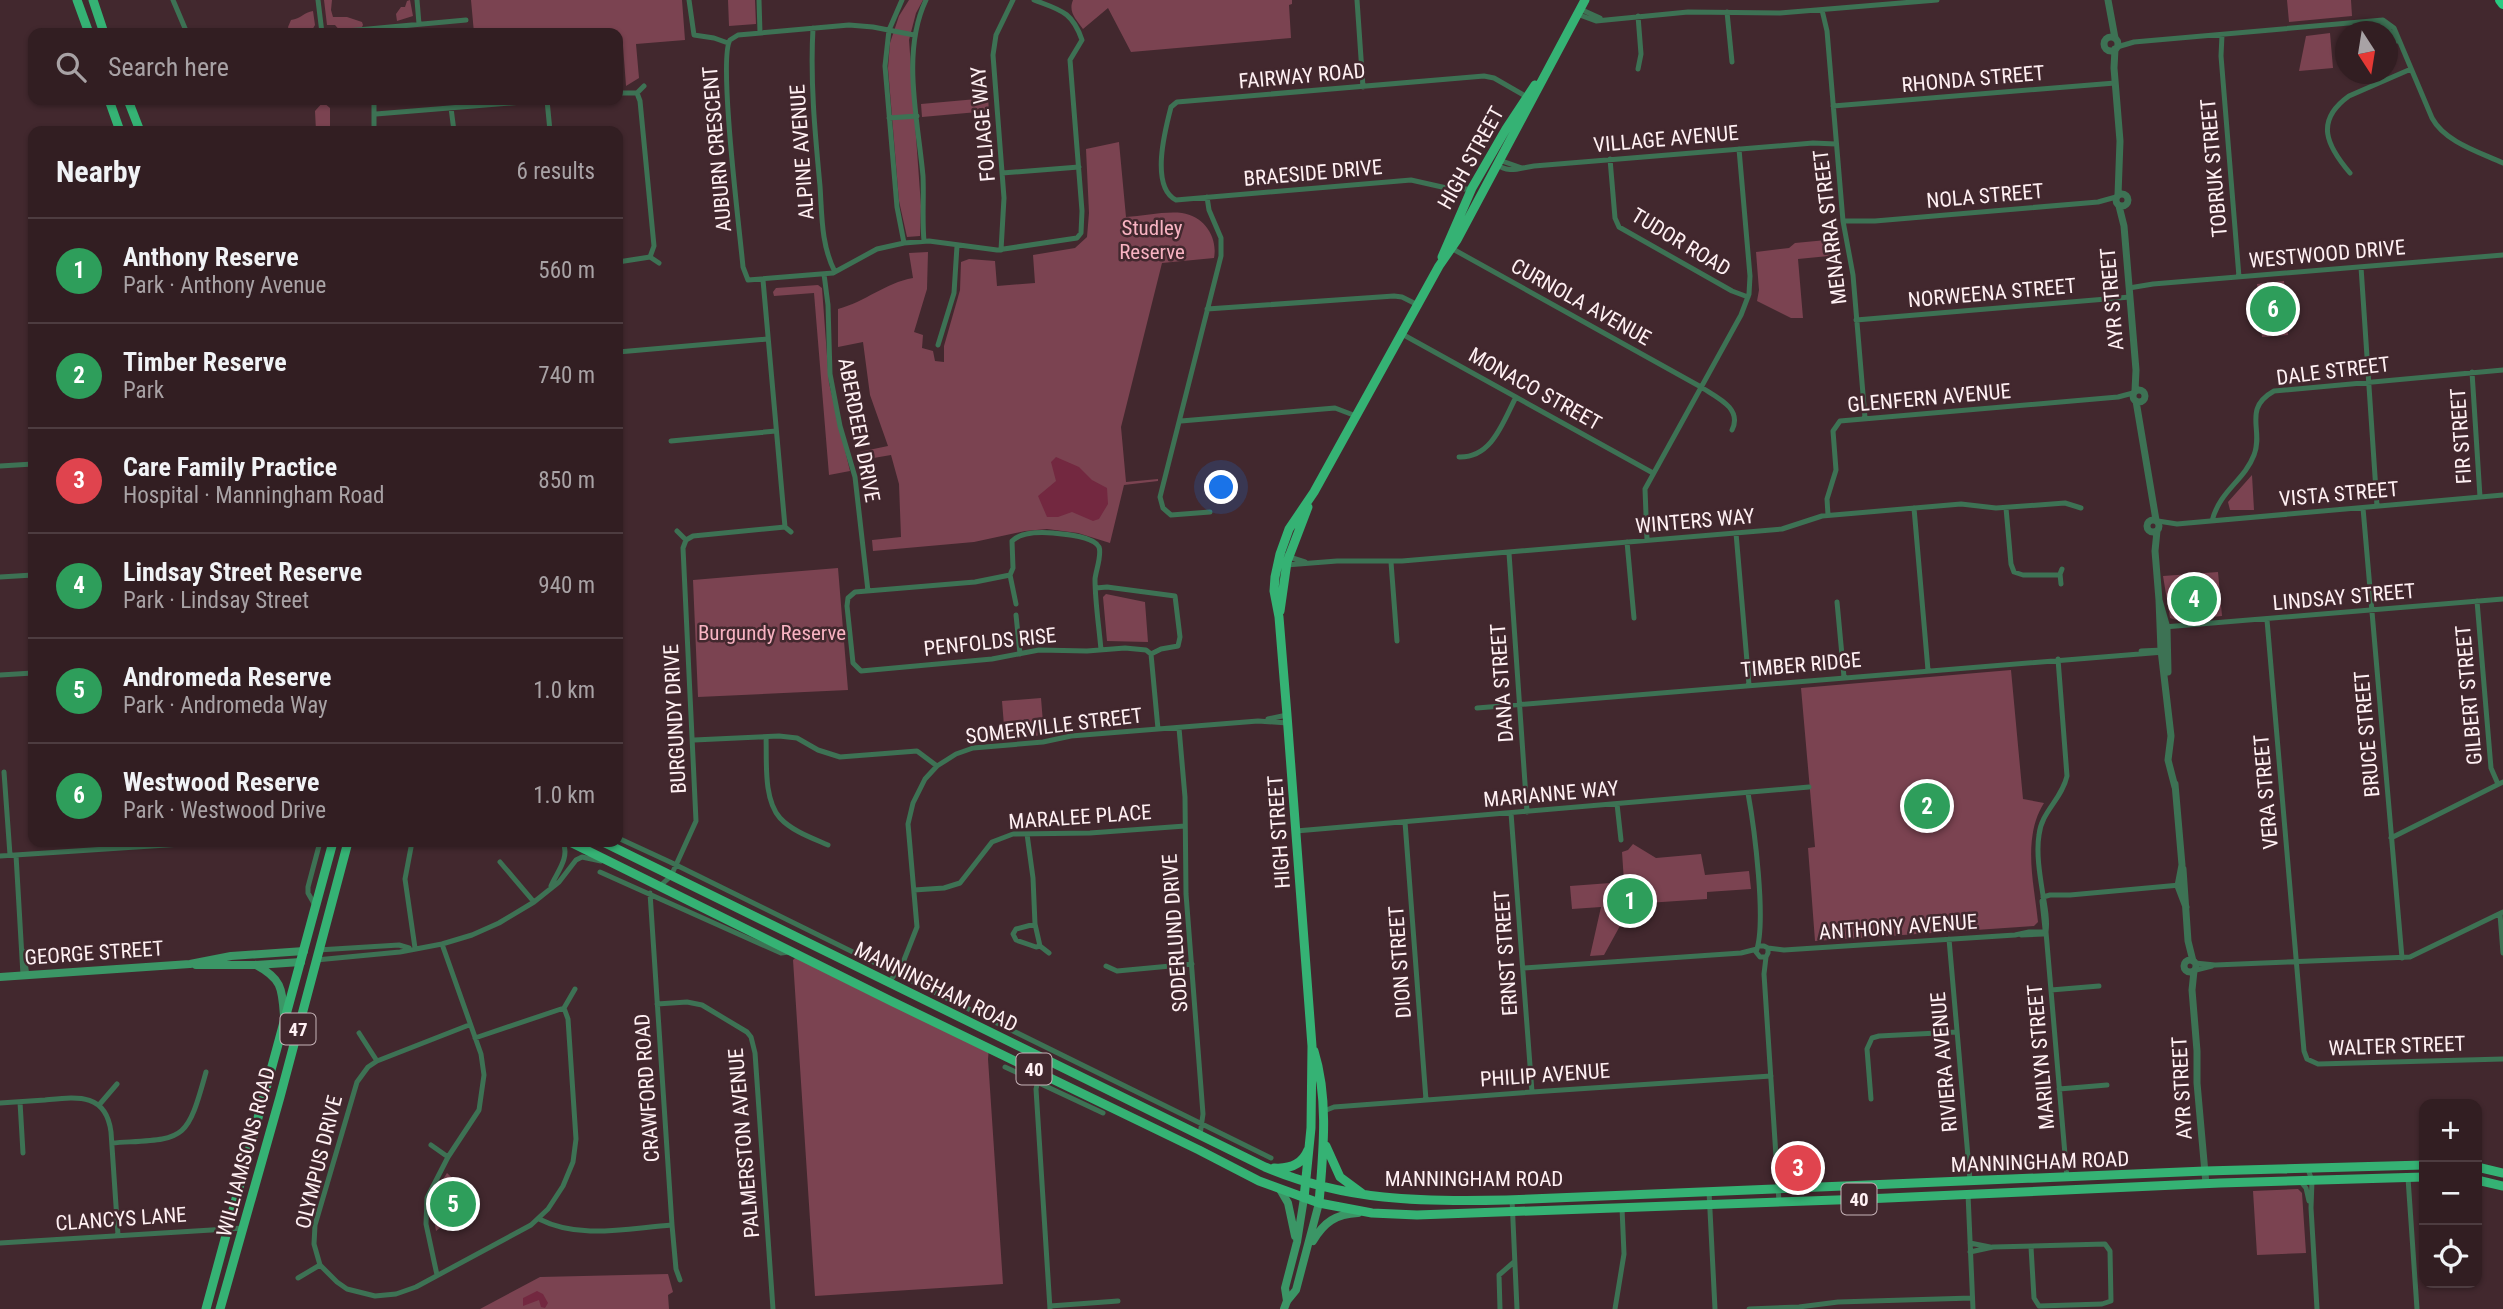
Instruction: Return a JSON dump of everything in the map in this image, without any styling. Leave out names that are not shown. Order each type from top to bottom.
[{"type":"main road","points":[[77,0],[87,28]]},
{"type":"main road","points":[[93,0],[102,28]]},
{"type":"main road","name":"HIGH STREET","points":[[1286,1305],[1285,1288],[1297,1242],[1310,1145],[1312,1046],[1288,719],[1279,617],[1274,591],[1296,518],[1314,492],[1581,8]]},
{"type":"main road","points":[[111,105],[118,126]]},
{"type":"main road","points":[[130,105],[138,126]]},
{"type":"main road","name":"HIGH STREET","points":[[1449,246],[1472,188],[1495,161]]},
{"type":"main road","name":"WILLIAMSONS ROAD","points":[[206,1309],[332,847]]},
{"type":"main road","name":"WILLIAMSONS ROAD","points":[[220,1309],[347,847]]},
{"type":"main road","name":"MANNINGHAM ROAD","points":[[587,847],[621,867],[1037,1076],[1281,1191],[1319,1203],[1372,1213],[1417,1215],[1512,1212],[2419,1177]]},
{"type":"main road","name":"MANNINGHAM ROAD","points":[[613,847],[1265,1167],[1305,1182],[1366,1196],[1472,1201],[2205,1171],[2419,1165]]},
{"type":"main road","points":[[304,951],[318,950]]},
{"type":"main road","name":"GEORGE STREET","points":[[0,977],[190,964],[231,956],[304,951]]},
{"type":"main road","points":[[301,962],[316,960]]},
{"type":"main road","name":"GEORGE STREET","points":[[190,964],[209,966],[301,962]]},
{"type":"main road","points":[[256,965],[276,978],[281,986],[284,1023]]},
{"type":"main road","points":[[886,999],[893,986]]},
{"type":"main road","name":"HIGH STREET","points":[[1286,1305],[1296,1290],[1319,1203],[1324,1141],[1323,1111],[1317,1060],[1312,1046]]},
{"type":"main road","points":[[1324,1141],[1340,1177],[1366,1196]]},
{"type":"main road","points":[[1265,1167],[1282,1168],[1295,1165],[1303,1160],[1310,1145]]},
{"type":"main road","points":[[2482,1168],[2503,1173]]},
{"type":"main road","points":[[2482,1181],[2503,1186]]},
{"type":"main road","points":[[1281,1191],[1287,1199],[1297,1242]]},
{"type":"main road","points":[[1309,1247],[1320,1229],[1338,1216],[1372,1213]]},
{"type":"street","points":[[173,0],[185,28]]},
{"type":"street","points":[[318,0],[323,28]]},
{"type":"street","points":[[417,0],[419,24]]},
{"type":"street","points":[[689,0],[694,35],[728,43]]},
{"type":"street","points":[[759,0],[760,33]]},
{"type":"street","points":[[902,0],[889,29],[885,66],[897,206],[904,243]]},
{"type":"street","points":[[923,241],[925,209],[913,64],[914,35],[926,0]]},
{"type":"street","name":"FOLIAGE WAY","points":[[1001,250],[1005,215],[993,55],[996,35],[1013,0]]},
{"type":"street","points":[[791,533],[785,527],[763,280],[835,272],[877,249],[904,243],[923,241],[1001,250],[1072,240],[1081,233],[1082,211],[1070,60],[1082,40],[1075,23],[1066,13],[1034,0]]},
{"type":"street","points":[[1357,0],[1363,87]]},
{"type":"street","points":[[1581,8],[1603,19],[1688,12],[1780,13],[1937,0]]},
{"type":"street","name":"AYR STREET","points":[[2108,0],[2120,141],[2120,200],[2141,427],[2155,525],[2155,551],[2165,629],[2163,651],[2171,736],[2168,760],[2175,787],[2185,876],[2180,886],[2186,895],[2206,1184]]},
{"type":"street","name":"MENARRA STREET","points":[[1825,9],[1843,224],[1853,275],[1865,418]]},
{"type":"street","points":[[1727,12],[1732,62]]},
{"type":"street","points":[[1638,16],[1642,54],[1638,69]]},
{"type":"street","points":[[394,28],[466,20]]},
{"type":"street","points":[[2113,44],[2353,24],[2385,25],[2402,48],[2432,118],[2442,131],[2503,163]]},
{"type":"street","name":"AUBURN CRESCENT","points":[[763,280],[748,280],[744,274],[725,55],[728,43],[738,35],[862,25],[914,35]]},
{"type":"street","name":"ALPINE AVENUE","points":[[813,28],[811,77],[825,243],[835,272]]},
{"type":"street","name":"TOBRUK STREET","points":[[2219,35],[2239,277]]},
{"type":"street","points":[[2350,173],[2330,147],[2327,132],[2329,122],[2342,102],[2350,96],[2411,69]]},
{"type":"street","name":"FAIRWAY ROAD","points":[[1177,200],[1169,196],[1164,187],[1161,150],[1173,104],[1490,76],[1529,98]]},
{"type":"street","name":"RHONDA STREET","points":[[1833,106],[2115,83]]},
{"type":"street","points":[[623,93],[637,93],[644,86]]},
{"type":"street","points":[[637,93],[654,246],[650,257]]},
{"type":"street","points":[[375,105],[375,126]]},
{"type":"street","points":[[376,114],[487,105]]},
{"type":"street","points":[[547,105],[549,126]]},
{"type":"street","points":[[451,108],[453,126]]},
{"type":"street","points":[[889,118],[918,116]]},
{"type":"street","name":"VILLAGE AVENUE","points":[[1495,161],[1522,168],[1836,141]]},
{"type":"street","points":[[1647,540],[1644,493],[1741,315],[1748,297],[1751,284],[1739,149]]},
{"type":"street","name":"TUDOR ROAD","points":[[1610,159],[1615,218],[1619,227],[1721,285],[1748,297]]},
{"type":"street","points":[[1002,173],[1079,167]]},
{"type":"street","name":"BRAESIDE DRIVE","points":[[1177,200],[1411,180],[1451,188],[1472,188]]},
{"type":"street","points":[[1451,188],[1460,195],[1463,206]]},
{"type":"street","points":[[1208,197],[1209,210],[1221,238],[1221,256],[1160,497],[1163,508],[1171,515],[1210,512]]},
{"type":"street","name":"NOLA STREET","points":[[1843,224],[2120,200]]},
{"type":"street","points":[[938,345],[954,293],[957,246]]},
{"type":"street","name":"CURNOLA AVENUE","points":[[1449,246],[1701,387],[1733,411],[1735,421],[1732,430]]},
{"type":"street","name":"WESTWOOD DRIVE","points":[[2129,290],[2153,284],[2503,255]]},
{"type":"street","points":[[623,261],[650,257],[659,263]]},
{"type":"street","points":[[2361,267],[2377,506]]},
{"type":"street","name":"ABERDEEN DRIVE","points":[[824,274],[828,304],[830,374],[840,426],[855,477],[868,591]]},
{"type":"street","name":"NORWEENA STREET","points":[[1856,320],[2129,290]]},
{"type":"street","points":[[1207,309],[1394,296],[1418,305]]},
{"type":"street","name":"MONACO STREET","points":[[1402,333],[1653,473]]},
{"type":"street","points":[[623,352],[768,339]]},
{"type":"street","name":"DALE STREET","points":[[2212,521],[2223,495],[2253,458],[2256,445],[2256,413],[2265,397],[2279,389],[2503,370]]},
{"type":"street","name":"FIR STREET","points":[[2472,372],[2480,497]]},
{"type":"street","name":"GLENFERN AVENUE","points":[[1828,515],[1827,499],[1836,470],[1834,428],[1840,421],[2138,396]]},
{"type":"street","points":[[1460,457],[1475,456],[1486,449],[1516,397]]},
{"type":"street","points":[[1181,421],[1335,408],[1356,416]]},
{"type":"street","points":[[671,441],[776,431]]},
{"type":"street","points":[[0,466],[28,464]]},
{"type":"street","name":"VISTA STREET","points":[[2155,525],[2503,495]]},
{"type":"street","name":"WINTERS WAY","points":[[1283,561],[1391,562],[1508,553],[1787,529],[1828,515],[1966,504],[2006,508],[2065,503],[2081,508]]},
{"type":"street","points":[[1914,508],[1928,670]]},
{"type":"street","points":[[2006,508],[2014,572],[2023,575],[2061,572],[2061,584]]},
{"type":"street","name":"BRUCE STREET","points":[[2363,508],[2402,958]]},
{"type":"street","points":[[677,531],[686,540],[693,536],[785,527]]},
{"type":"street","points":[[1016,604],[1010,575],[1013,568],[1012,541],[1015,537],[1045,533],[1065,534],[1098,544],[1100,549],[1096,588],[1101,650]]},
{"type":"street","points":[[1736,533],[1749,685]]},
{"type":"street","name":"BURGUNDY DRIVE","points":[[660,886],[671,876],[696,821],[683,548],[686,540]]},
{"type":"street","points":[[1627,542],[1634,618]]},
{"type":"street","name":"DANA STREET","points":[[1508,553],[1527,812]]},
{"type":"street","points":[[1391,562],[1397,641]]},
{"type":"street","points":[[0,577],[28,575]]},
{"type":"street","points":[[868,591],[975,582],[1010,575]]},
{"type":"street","points":[[1096,588],[1107,587],[1175,596],[1180,643],[1151,654],[1158,729]]},
{"type":"street","name":"PENFOLDS RISE","points":[[868,591],[855,592],[847,602],[853,663],[858,670],[992,659],[1039,650],[1125,648],[1146,650],[1151,654]]},
{"type":"street","name":"LINDSAY STREET","points":[[2165,629],[2503,599]]},
{"type":"street","name":"GILBERT STREET","points":[[2477,601],[2491,768],[2501,783]]},
{"type":"street","points":[[1837,602],[1844,677]]},
{"type":"street","points":[[1016,615],[1020,654]]},
{"type":"street","name":"VERA STREET","points":[[2267,620],[2297,962]]},
{"type":"street","name":"TIMBER RIDGE","points":[[1477,708],[2163,651]]},
{"type":"street","name":"MARILYN STREET","points":[[2058,659],[2067,776],[2061,793],[2040,826],[2038,845],[2067,1178]]},
{"type":"street","points":[[0,675],[28,673]]},
{"type":"street","name":"SOMERVILLE STREET","points":[[893,986],[901,977],[904,960],[917,927],[908,824],[913,803],[925,779],[937,766],[972,748],[1044,742],[1071,736],[1288,719]]},
{"type":"street","name":"SODERLUND DRIVE","points":[[1179,727],[1202,1124],[1200,1135]]},
{"type":"street","points":[[766,737],[769,789],[779,817],[792,828],[828,845]]},
{"type":"street","points":[[694,740],[797,738],[818,750],[840,757],[917,751],[937,766]]},
{"type":"street","points":[[4,772],[25,975]]},
{"type":"street","points":[[2391,838],[2501,783]]},
{"type":"street","name":"MARIANNE WAY","points":[[1296,831],[1810,787]]},
{"type":"street","points":[[1751,792],[1779,1202]]},
{"type":"street","points":[[1618,804],[1621,840]]},
{"type":"street","name":"ERNST STREET","points":[[1511,813],[1532,1091]]},
{"type":"street","name":"DION STREET","points":[[1405,822],[1426,1100]]},
{"type":"street","name":"MARALEE PLACE","points":[[914,890],[954,886],[965,878],[992,842],[1013,834],[1090,833],[1185,827]]},
{"type":"street","points":[[1027,834],[1035,924],[1040,946],[1049,953]]},
{"type":"street","name":"MANNINGHAM ROAD","points":[[623,840],[1271,1158]]},
{"type":"street","points":[[0,856],[98,847]]},
{"type":"street","name":"WILLIAMSONS ROAD","points":[[316,906],[308,887],[319,847]]},
{"type":"street","points":[[411,847],[405,879],[413,949]]},
{"type":"street","points":[[550,889],[563,860],[565,847]]},
{"type":"street","points":[[316,960],[387,954],[442,944],[485,930],[534,902],[566,875],[576,860],[582,857],[621,867]]},
{"type":"street","points":[[500,862],[534,902]]},
{"type":"street","name":"MANNINGHAM ROAD","points":[[600,872],[781,953],[791,951]]},
{"type":"street","points":[[636,874],[639,888]]},
{"type":"street","points":[[2043,897],[2180,886]]},
{"type":"street","name":"CRAWFORD ROAD","points":[[650,894],[672,1225],[676,1269],[680,1280]]},
{"type":"street","points":[[2192,966],[2402,958],[2418,954],[2501,913],[2503,953]]},
{"type":"street","points":[[1035,924],[1016,929],[1013,934],[1016,940],[1040,946]]},
{"type":"street","name":"ANTHONY AVENUE","points":[[1523,968],[2046,932]]},
{"type":"street","name":"RIVIERA AVENUE","points":[[1949,939],[1970,1182]]},
{"type":"street","points":[[437,1275],[425,1210],[432,1185],[475,1117],[481,1100],[483,1065],[442,944]]},
{"type":"street","points":[[318,950],[399,945],[413,949]]},
{"type":"street","name":"SOMERVILLE STREET","points":[[893,986],[894,973],[904,960]]},
{"type":"street","name":"WALTER STREET","points":[[2297,962],[2304,1051],[2311,1063],[2503,1059]]},
{"type":"street","points":[[1106,966],[1117,971],[1192,964]]},
{"type":"street","points":[[2051,990],[2099,986]]},
{"type":"street","points":[[475,1038],[564,1008],[575,989]]},
{"type":"street","name":"PALMERSTON AVENUE","points":[[657,1004],[702,1004],[741,1027],[751,1037],[755,1054],[773,1309]]},
{"type":"street","points":[[298,1278],[320,1265],[346,1289],[374,1296],[405,1291],[539,1219],[563,1186],[575,1150],[576,1127],[568,1019],[564,1008]]},
{"type":"street","name":"OLYMPUS DRIVE","points":[[320,1265],[314,1244],[315,1225],[357,1082],[368,1067],[377,1061],[469,1025]]},
{"type":"street","points":[[1871,1099],[1867,1046],[1872,1038],[1879,1035],[1957,1032]]},
{"type":"street","points":[[359,1033],[377,1061]]},
{"type":"street","points":[[1043,1060],[1037,1076],[1050,1307],[1118,1301]]},
{"type":"street","name":"MANNINGHAM ROAD","points":[[1005,1067],[1037,1076],[1103,1113]]},
{"type":"street","points":[[112,1143],[174,1137],[184,1130],[195,1111],[206,1072]]},
{"type":"street","name":"PHILIP AVENUE","points":[[1323,1111],[1334,1107],[1532,1091],[1771,1076]]},
{"type":"street","points":[[99,1105],[117,1084]]},
{"type":"street","points":[[2059,1089],[2107,1085]]},
{"type":"street","points":[[0,1103],[79,1097],[99,1105],[108,1116],[112,1143],[118,1235]]},
{"type":"street","points":[[20,1102],[23,1153]]},
{"type":"street","points":[[431,1145],[448,1157]]},
{"type":"street","points":[[2308,1169],[2312,1181],[2317,1309]]},
{"type":"street","points":[[2408,1178],[2417,1309]]},
{"type":"street","points":[[2301,1181],[2306,1188],[2311,1208]]},
{"type":"street","points":[[1709,1191],[1715,1309]]},
{"type":"street","points":[[1968,1194],[1973,1309]]},
{"type":"street","points":[[1512,1199],[1517,1309]]},
{"type":"street","points":[[1615,1309],[1624,1254],[1622,1208]]},
{"type":"street","points":[[539,1219],[562,1229],[580,1231],[672,1225]]},
{"type":"street","name":"CLANCYS LANE","points":[[0,1243],[244,1228]]},
{"type":"street","points":[[1970,1243],[1993,1247],[2107,1245],[2110,1251],[2110,1301],[2102,1304],[2039,1306],[2034,1298],[2031,1247]]},
{"type":"street","points":[[1970,1252],[1993,1247]]},
{"type":"street","points":[[1500,1309],[1499,1275],[1514,1262]]},
{"type":"street","points":[[1749,1309],[1838,1302],[1972,1298]]},
{"type":"green space","points":[[324,0],[332,0],[333,17],[347,17],[362,22],[363,25],[362,28],[338,28],[335,25],[327,25]]},
{"type":"green space","points":[[410,0],[413,16],[397,21],[396,14]]},
{"type":"green space","points":[[471,0],[682,0],[685,40],[636,44],[639,78],[626,86],[623,28],[474,28]]},
{"type":"green space","points":[[728,0],[755,0],[756,24],[729,26]]},
{"type":"green space","points":[[909,0],[923,0],[916,13],[909,40],[921,206],[920,236],[907,237],[899,201],[888,68],[890,43],[899,16]]},
{"type":"green space","points":[[1073,0],[1292,0],[1289,5],[1291,38],[1131,52],[1108,8],[1083,29],[1072,12]]},
{"type":"green space","points":[[2287,0],[2351,0],[2352,16],[2289,22]]},
{"type":"green space","points":[[313,11],[313,28],[288,28],[291,20]]},
{"type":"green space","points":[[2330,33],[2333,68],[2299,71],[2306,36]]},
{"type":"green space","points":[[988,98],[989,111],[922,117],[921,104]]},
{"type":"green space","points":[[320,105],[330,108],[330,126],[316,126],[315,111]]},
{"type":"green space","name":"Studley Reserve","points":[[1119,142],[1126,217],[1168,213],[1190,215],[1208,229],[1215,250],[1214,258],[1162,263],[1121,427],[1126,482],[1158,481],[1124,485],[1110,543],[1078,533],[1047,529],[974,542],[873,551],[872,540],[901,537],[899,484],[891,455],[862,460],[859,452],[888,446],[870,395],[863,342],[838,347],[838,309],[913,278],[909,253],[928,252],[927,289],[914,332],[923,335],[922,348],[933,351],[935,361],[944,362],[944,346],[960,290],[961,262],[969,259],[995,261],[997,286],[1035,283],[1033,255],[1075,248],[1087,237],[1089,213],[1086,149]]},
{"type":"green space","points":[[1837,239],[1839,255],[1798,259],[1803,318],[1791,318],[1757,301],[1759,290],[1756,252],[1789,248],[1795,243]]},
{"type":"green space","points":[[2284,281],[2288,335],[2262,337],[2257,284]]},
{"type":"green space","points":[[818,285],[822,288],[829,383],[850,471],[829,475],[814,293],[774,296],[773,292],[776,288]]},
{"type":"green space","points":[[2252,475],[2254,510],[2230,510],[2228,502]]},
{"type":"green space","name":"Burgundy Reserve","points":[[838,568],[848,690],[698,697],[693,580]]},
{"type":"green space","points":[[2218,572],[2222,616],[2176,620],[2170,618],[2163,576]]},
{"type":"green space","points":[[1106,594],[1145,602],[1148,642],[1107,641],[1103,597]]},
{"type":"green space","points":[[2011,670],[2023,799],[2044,803],[2037,817],[2031,846],[2038,922],[2034,926],[1815,941],[1808,848],[1815,847],[1801,688]]},
{"type":"green space","points":[[1041,698],[1044,735],[1005,738],[1002,701]]},
{"type":"green space","points":[[1633,844],[1656,858],[1701,854],[1705,875],[1749,871],[1751,889],[1707,892],[1707,899],[1632,904],[1604,955],[1590,956],[1601,907],[1572,909],[1570,886],[1624,882],[1622,852]]},
{"type":"green space","points":[[798,955],[989,1048],[1003,1284],[815,1296],[793,960]]},
{"type":"green space","points":[[447,1173],[476,1201],[436,1231],[435,1201]]},
{"type":"green space","points":[[2298,1189],[2302,1193],[2306,1253],[2257,1255],[2253,1191]]},
{"type":"green space","points":[[668,1274],[673,1292],[668,1295],[669,1309],[480,1309],[540,1277]]},
{"type":"shaded area","points":[[1056,457],[1079,467],[1092,480],[1107,488],[1108,504],[1099,519],[1093,521],[1072,512],[1058,517],[1047,517],[1038,496],[1056,481],[1051,462]]},
{"type":"shaded area","points":[[537,1291],[543,1294],[548,1303],[545,1308],[541,1307],[539,1300],[523,1306],[523,1298]]},
{"type":"place","name":"Westwood Reserve","points":[[2273,309]]},
{"type":"place","name":"Lindsay Street Reserve","points":[[2194,599]]},
{"type":"place","name":"Timber Reserve","points":[[1927,806]]},
{"type":"place","name":"Anthony Reserve","points":[[1630,901]]},
{"type":"place","name":"Care Family Practice","points":[[1798,1168]]},
{"type":"place","name":"Andromeda Reserve","points":[[453,1204]]}]
